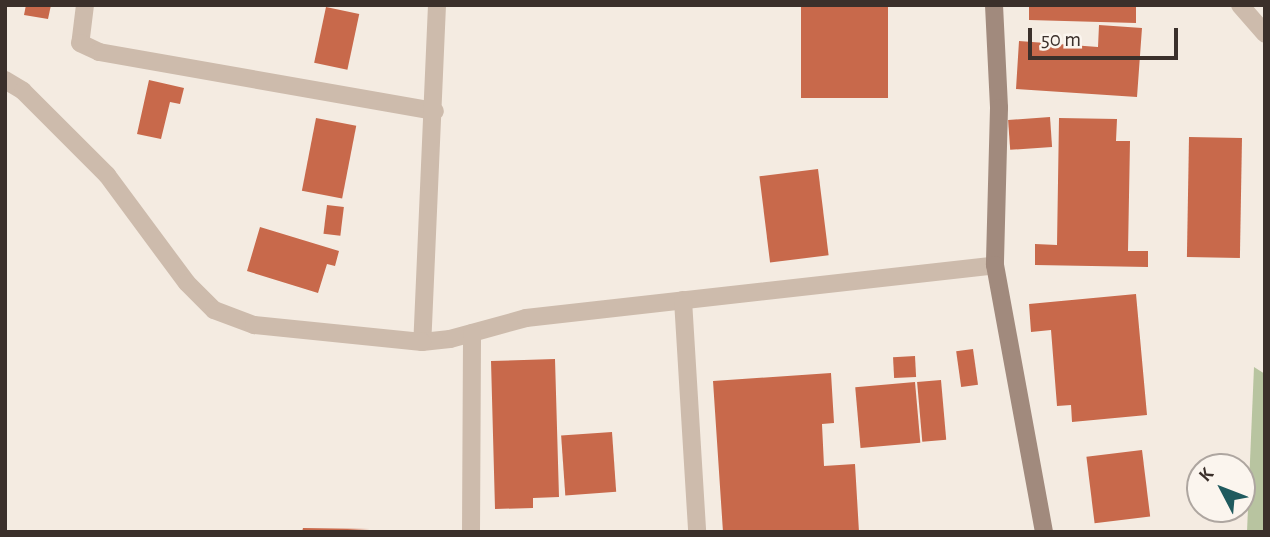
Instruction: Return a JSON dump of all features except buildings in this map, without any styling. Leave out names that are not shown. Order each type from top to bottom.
[{"type":"street","points":[[85,5],[80,43],[99,52],[435,111]]},
{"type":"street","points":[[422,342],[435,111],[437,5]]},
{"type":"street","points":[[994,5],[999,108],[995,265],[1044,532]]},
{"type":"street","points":[[1240,5],[1265,34]]},
{"type":"street","points":[[5,80],[23,91],[107,175],[187,283],[214,310],[254,325],[422,342],[472,333],[526,318],[995,265]]},
{"type":"street","points":[[683,300],[697,532]]},
{"type":"street","points":[[471,532],[472,333]]},
{"type":"green space","points":[[1254,367],[1265,374],[1265,532],[1247,532],[1247,523],[1256,523],[1256,453],[1250,453]]}]
